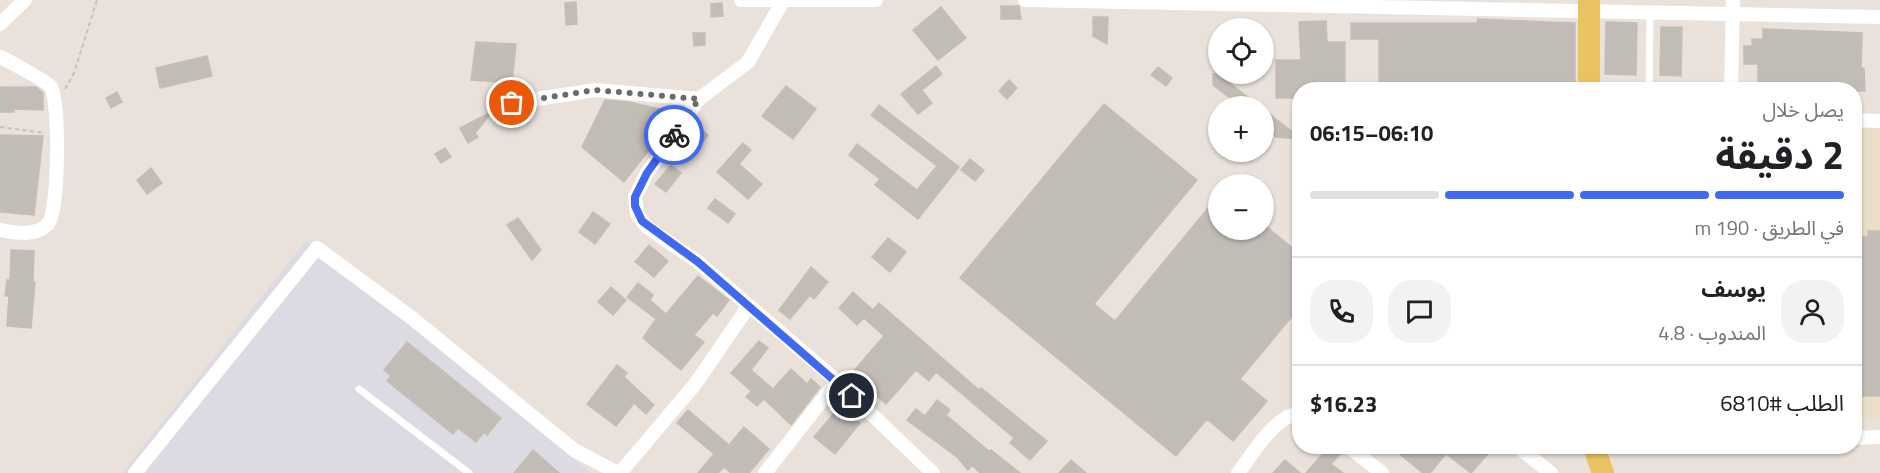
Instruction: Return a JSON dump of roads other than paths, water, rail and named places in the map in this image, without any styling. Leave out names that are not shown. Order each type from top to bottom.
[{"type":"main road","points":[[1589,6],[1589,82]]},
{"type":"street","points":[[0,24],[25,0]]},
{"type":"street","points":[[741,0],[876,0]]},
{"type":"street","points":[[1025,0],[1589,6],[1650,14],[1880,17]]},
{"type":"street","points":[[1731,82],[1733,0]]},
{"type":"street","points":[[783,1],[748,62],[699,99],[647,173],[635,197],[637,214],[647,227],[698,262],[837,381],[928,471]]},
{"type":"street","points":[[0,57],[25,73],[38,76],[51,86],[55,107],[56,134],[54,208],[50,222],[39,231],[22,234],[0,230]]},
{"type":"street","points":[[512,103],[595,90],[699,99]]},
{"type":"street","points":[[1862,120],[1880,121]]},
{"type":"street","points":[[135,473],[316,249],[412,318],[574,450],[619,473],[696,383],[748,307]]},
{"type":"street","points":[[765,473],[837,381]]},
{"type":"street","points":[[1238,473],[1280,420],[1292,414]]},
{"type":"street","points":[[1862,438],[1880,437]]},
{"type":"street","points":[[1358,454],[1382,473]]},
{"type":"street","points":[[1527,454],[1551,473]]},
{"type":"lane","points":[[1649,82],[1650,14]]},
{"type":"lane","points":[[359,389],[469,473]]}]
